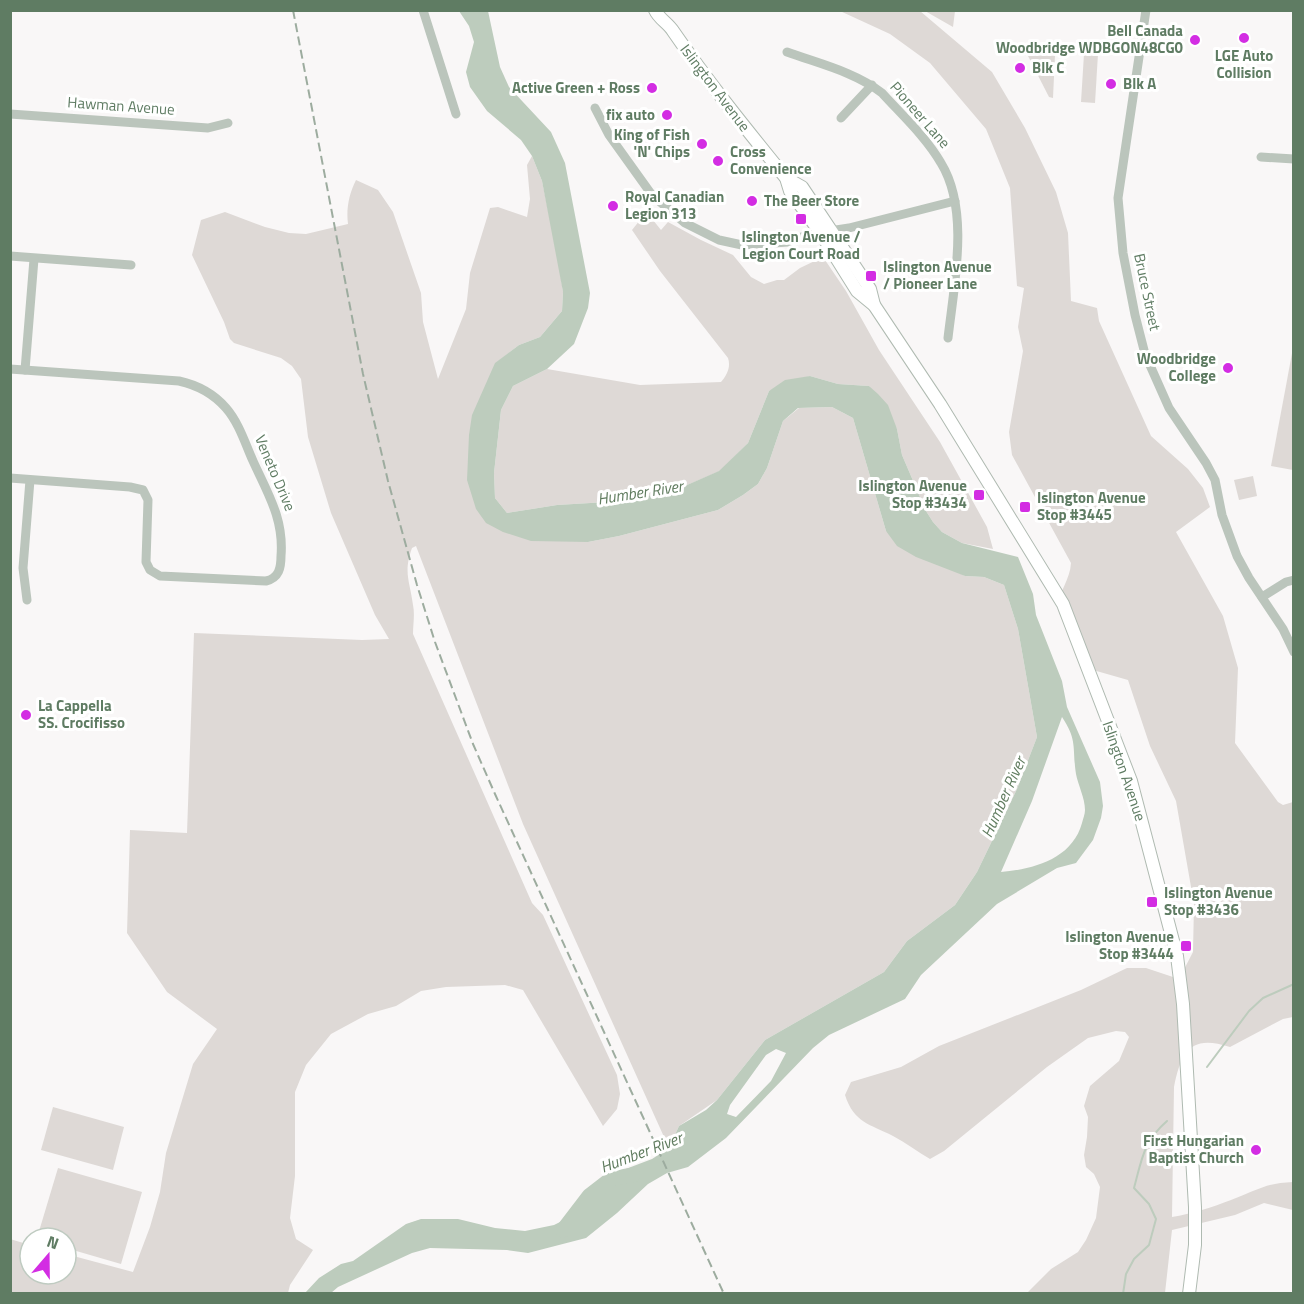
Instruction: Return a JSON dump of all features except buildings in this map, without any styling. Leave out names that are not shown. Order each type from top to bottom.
[{"type":"main road","name":"Islington Avenue","points":[[655,10],[658,16],[669,24],[701,72],[786,178],[790,191],[825,231],[870,289],[874,305],[940,404],[1063,604],[1131,781],[1177,956],[1195,1207],[1195,1245],[1189,1293]]},
{"type":"main road","name":"Islington Avenue","points":[[668,10],[669,24]]},
{"type":"street","points":[[423,10],[456,114]]},
{"type":"street","name":"Bruce Street","points":[[1146,10],[1118,198],[1123,253],[1131,297],[1149,364],[1169,408],[1215,480],[1230,541],[1293,652]]},
{"type":"street","name":"Pioneer Lane","points":[[788,52],[855,76],[872,85],[882,93],[934,152],[949,177],[958,222],[948,338]]},
{"type":"street","name":"Pioneer Lane","points":[[842,117],[872,85]]},
{"type":"street","points":[[595,108],[609,135],[652,195],[672,214],[691,227],[719,240],[742,245],[788,242],[825,231],[849,228],[955,201]]},
{"type":"street","name":"Hawman Avenue","points":[[10,114],[208,128],[228,123]]},
{"type":"street","points":[[1261,157],[1293,156]]},
{"type":"street","points":[[10,256],[131,265]]},
{"type":"street","points":[[25,370],[34,259]]},
{"type":"street","name":"Veneto Drive","points":[[10,369],[178,381],[200,388],[217,399],[237,424],[279,518],[282,536],[279,573],[272,580],[266,581],[171,577],[155,574],[146,562],[148,500],[143,490],[130,487],[10,478]]},
{"type":"street","points":[[27,600],[23,568],[30,480]]},
{"type":"street","points":[[1262,597],[1293,580]]},
{"type":"shaded area","points":[[459,11],[488,11],[500,67],[509,87],[551,132],[565,163],[590,293],[588,308],[574,344],[547,369],[513,386],[501,410],[494,473],[495,498],[507,513],[671,492],[719,471],[748,443],[769,391],[785,380],[810,376],[838,384],[869,386],[888,405],[897,429],[902,455],[933,522],[942,532],[962,543],[1018,557],[1033,594],[1036,615],[1062,681],[1067,707],[1100,782],[1103,806],[1093,840],[1076,863],[1057,868],[997,904],[921,975],[905,999],[829,1035],[813,1048],[726,1138],[688,1167],[667,1173],[648,1184],[586,1238],[528,1253],[507,1250],[430,1248],[412,1253],[338,1287],[331,1293],[305,1293],[319,1278],[341,1264],[353,1261],[406,1224],[421,1219],[458,1219],[495,1228],[525,1231],[554,1225],[576,1214],[623,1170],[652,1159],[669,1148],[679,1126],[706,1110],[717,1100],[765,1040],[884,972],[907,941],[955,905],[977,872],[1017,789],[1037,737],[1018,629],[1004,585],[984,577],[965,576],[916,557],[897,546],[886,531],[853,418],[832,407],[798,408],[783,421],[767,468],[758,484],[718,510],[588,542],[531,541],[503,532],[486,523],[476,509],[467,480],[472,415],[495,363],[519,345],[540,337],[562,311],[563,292],[542,181],[532,156],[521,140],[487,111],[470,87],[466,72],[474,42],[469,26]],"holes":[[[1062,717],[1074,745],[1076,774],[1085,805],[1082,823],[1077,835],[1061,854],[1038,865],[1001,872],[1032,801]],[[776,1049],[786,1053],[771,1081],[736,1117],[727,1114],[730,1105],[766,1055]]]},
{"type":"shaded area","points":[[840,11],[920,11],[992,72],[1025,128],[1056,192],[1068,233],[1071,301],[1097,308],[1099,321],[1151,436],[1188,469],[1203,488],[1210,507],[1176,532],[1223,616],[1238,668],[1235,743],[1278,802],[1283,805],[1293,802],[1293,1017],[1283,1019],[1230,1047],[1206,1043],[1197,1044],[1185,1055],[1180,1064],[1174,1087],[1172,1217],[1209,1208],[1268,1186],[1293,1182],[1293,1210],[1264,1203],[1235,1215],[1172,1230],[1165,1293],[1027,1293],[1051,1269],[1078,1252],[1096,1218],[1100,1187],[1094,1174],[1086,1167],[1084,1155],[1088,1117],[1084,1106],[1090,1086],[1119,1061],[1129,1037],[1125,1032],[1116,1031],[1088,1038],[1047,1067],[944,1151],[930,1159],[864,1122],[853,1112],[845,1095],[851,1082],[901,1067],[939,1046],[1081,990],[1127,968],[1146,968],[1179,979],[1193,952],[1194,904],[1176,801],[1150,746],[1128,680],[1093,670],[1059,613],[1059,599],[1071,563],[1012,455],[1009,432],[1023,351],[1018,327],[1024,288],[1017,286],[1010,188],[986,129],[930,63],[890,34]]},
{"type":"shaded area","points":[[925,11],[955,11],[953,27]]},
{"type":"shaded area","points":[[1027,54],[1055,55],[1053,98],[1049,97]]},
{"type":"shaded area","points":[[1084,54],[1098,54],[1095,103],[1081,102]]},
{"type":"shaded area","points":[[532,156],[542,181],[558,258],[563,292],[562,311],[540,337],[519,345],[496,363],[476,509],[588,542],[718,510],[758,484],[767,468],[783,421],[799,408],[832,407],[853,418],[886,531],[965,576],[984,577],[1004,585],[1018,629],[1037,737],[1017,789],[977,872],[955,905],[907,941],[884,972],[765,1040],[717,1100],[679,1126],[669,1148],[523,824],[416,546],[412,548],[408,577],[414,608],[413,634],[532,903],[543,915],[617,1075],[620,1094],[617,1109],[603,1126],[523,990],[505,985],[446,987],[421,991],[396,1006],[368,1014],[331,1034],[306,1065],[295,1092],[295,1176],[290,1218],[296,1239],[313,1250],[290,1285],[288,1293],[11,1293],[10,1239],[18,1241],[18,1286],[78,1286],[78,1257],[133,1272],[150,1227],[160,1192],[166,1153],[193,1064],[217,1029],[167,992],[127,933],[130,830],[187,833],[194,633],[362,640],[389,639],[375,615],[331,513],[308,437],[301,379],[292,366],[281,358],[234,343],[230,339],[192,255],[201,220],[225,212],[265,227],[289,233],[306,234],[348,224],[349,202],[356,180],[378,190],[393,212],[421,293],[423,322],[438,379],[466,309],[470,273],[490,208],[498,207],[527,217],[530,199],[527,165]]},
{"type":"shaded area","points":[[644,215],[649,215],[661,230],[668,222],[733,255],[751,277],[764,284],[784,280],[800,268],[823,257],[846,291],[879,350],[940,442],[987,527],[993,549],[962,543],[942,532],[933,522],[902,455],[897,429],[869,386],[838,384],[810,376],[769,391],[748,443],[720,471],[671,492],[507,513],[495,498],[494,473],[501,410],[513,386],[547,369],[640,385],[721,382],[727,374],[728,358],[660,271],[632,230]]},
{"type":"shaded area","points":[[1293,348],[1293,470],[1271,466]]},
{"type":"shaded area","points":[[1253,476],[1257,496],[1239,500],[1234,480]]},
{"type":"shaded area","points":[[53,1107],[124,1127],[113,1170],[41,1150]]},
{"type":"shaded area","points":[[58,1168],[142,1192],[121,1264],[78,1251],[78,1226],[41,1226]]},
{"type":"waterway","points":[[1207,1067],[1249,1011],[1263,998],[1294,984]]},
{"type":"waterway","points":[[1123,1294],[1126,1274],[1134,1259],[1149,1245],[1156,1219],[1149,1204],[1134,1188],[1148,1144],[1167,1121]]},
{"type":"waterway","name":"Humber River","points":[[563,1230],[589,1196],[611,1179],[633,1175]]},
{"type":"railway","points":[[293,10],[363,374],[388,481],[435,642],[473,744],[495,794],[724,1294]]},
{"type":"place","name":"LGE Auto Collision","points":[[1244,38]]},
{"type":"place","name":"Bell Canada Woodbridge WDBGON48CG0","points":[[1195,40]]},
{"type":"place","name":"Blk C","points":[[1020,68]]},
{"type":"place","name":"Blk A","points":[[1111,84]]},
{"type":"place","name":"Active Green + Ross","points":[[652,88]]},
{"type":"place","name":"fix auto","points":[[667,115]]},
{"type":"place","name":"King of Fish 'N' Chips","points":[[702,144]]},
{"type":"place","name":"Cross Convenience","points":[[718,161]]},
{"type":"place","name":"The Beer Store","points":[[752,201]]},
{"type":"place","name":"Royal Canadian Legion 313","points":[[613,206]]},
{"type":"place","name":"Islington Avenue / Legion Court Road","points":[[801,219]]},
{"type":"place","name":"Islington Avenue / Pioneer Lane","points":[[871,276]]},
{"type":"place","name":"Woodbridge College","points":[[1228,368]]},
{"type":"place","name":"Islington Avenue Stop #3434","points":[[979,495]]},
{"type":"place","name":"Islington Avenue Stop #3445","points":[[1025,507]]},
{"type":"place","name":"La Cappella SS. Crocifisso","points":[[26,715]]},
{"type":"place","name":"Islington Avenue Stop #3436","points":[[1152,902]]},
{"type":"place","name":"Islington Avenue Stop #3444","points":[[1186,946]]},
{"type":"place","name":"First Hungarian Baptist Church","points":[[1256,1150]]}]
